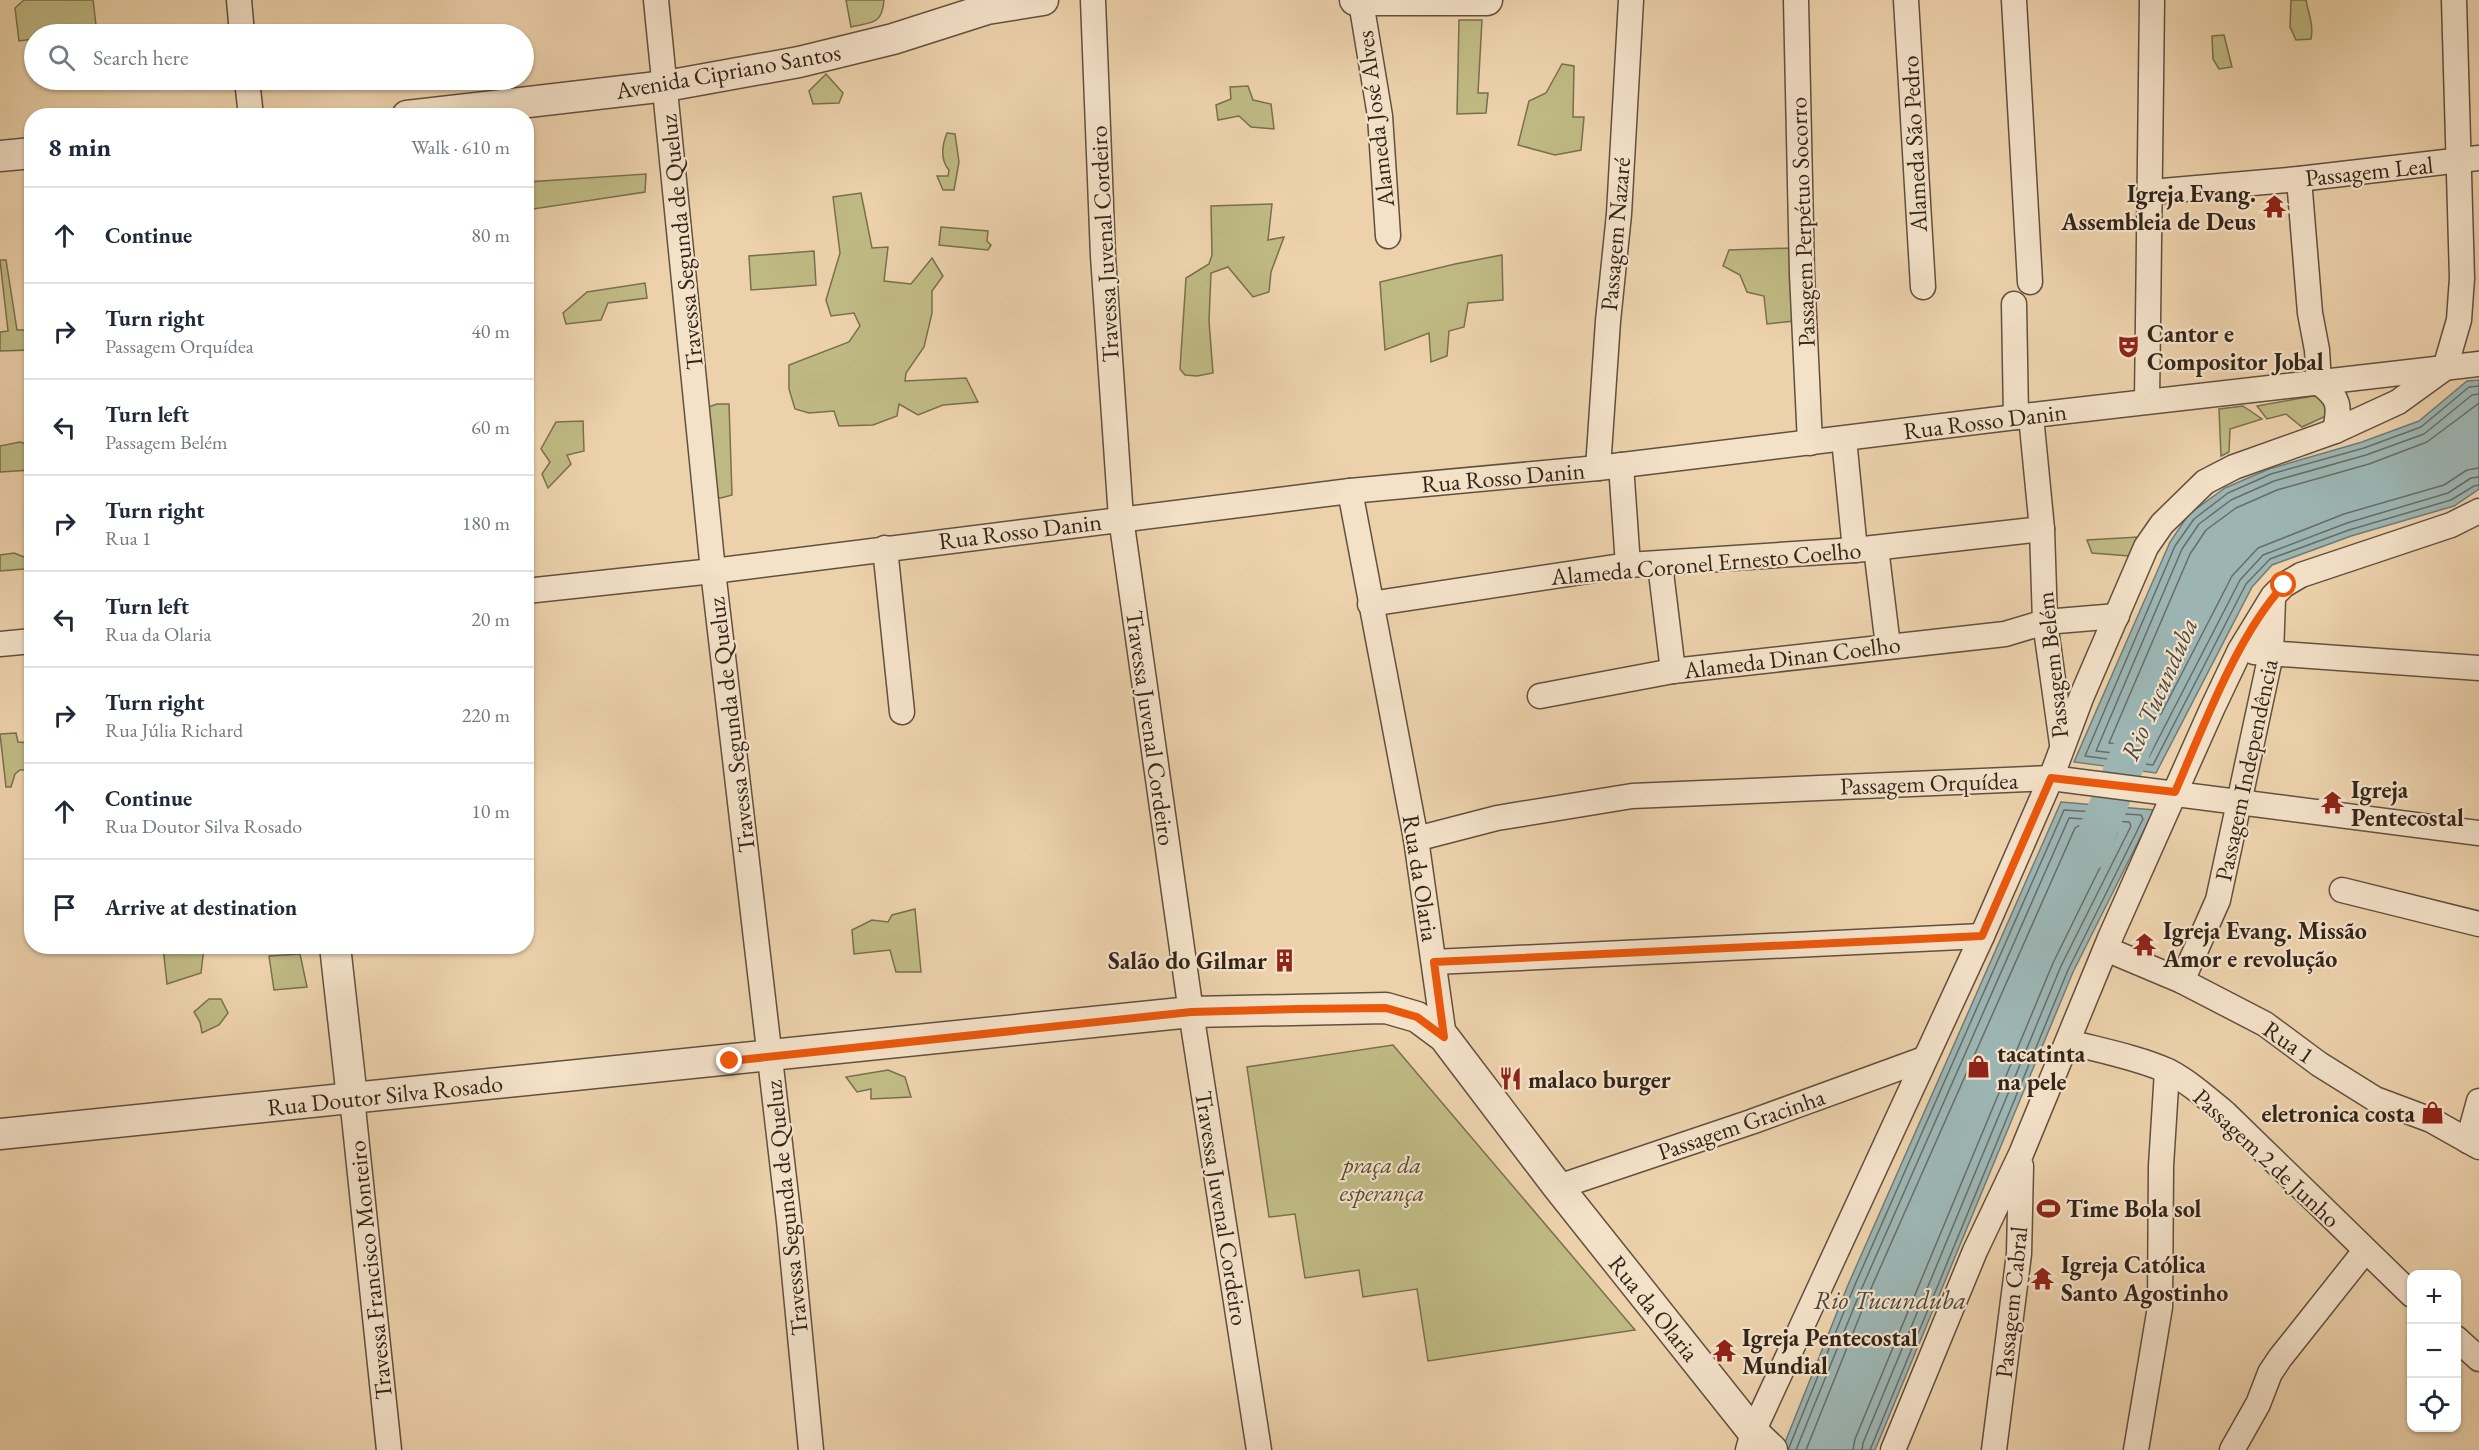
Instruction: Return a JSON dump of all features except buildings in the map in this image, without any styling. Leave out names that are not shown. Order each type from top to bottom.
[{"type":"street","points":[[239,0],[241,24]]},
{"type":"street","name":"Travessa Segunda de Queluz","points":[[656,0],[713,571],[789,1221],[811,1450]]},
{"type":"street","name":"Avenida Cipriano Santos","points":[[476,108],[666,86],[799,62],[893,39],[987,9],[1043,0]]},
{"type":"street","name":"Travessa Juvenal Cordeiro","points":[[1093,0],[1103,256],[1121,518],[1191,1012],[1258,1450]]},
{"type":"street","points":[[1358,1],[1487,0]]},
{"type":"street","name":"Passagem Nazaré","points":[[1628,566],[1610,466],[1606,344],[1619,214],[1631,0]]},
{"type":"street","name":"Passagem Perpétuo Socorro","points":[[1796,0],[1802,274],[1810,443]]},
{"type":"street","name":"Alameda São Pedro","points":[[1906,0],[1923,287]]},
{"type":"street","points":[[2014,0],[2030,282]]},
{"type":"street","points":[[2147,401],[2152,0]]},
{"type":"street","points":[[2062,746],[2146,547],[2162,524],[2205,482],[2234,467],[2335,431],[2398,402],[2445,368],[2459,320],[2468,160],[2454,0]]},
{"type":"street","name":"Alameda José Alves","points":[[1358,1],[1380,116],[1388,237]]},
{"type":"street","points":[[248,90],[250,108]]},
{"type":"street","points":[[0,156],[24,154]]},
{"type":"street","name":"Passagem Leal","points":[[2151,192],[2468,160]]},
{"type":"street","points":[[2299,178],[2310,313],[2317,350],[2319,383],[2337,400],[2335,431]]},
{"type":"street","name":"Passagem Belém","points":[[1758,1444],[1924,1059],[2054,778],[2062,746],[2045,622],[2042,529],[2024,416],[2014,304]]},
{"type":"street","name":"Rua Rosso Danin","points":[[534,590],[713,571],[1350,491],[1610,466],[2147,401],[2479,364]]},
{"type":"street","points":[[1844,439],[1865,549],[1888,646]]},
{"type":"street","name":"Rua da Olaria","points":[[1350,491],[1416,840],[1444,1037],[1758,1444]]},
{"type":"street","points":[[1893,1450],[1975,1251],[2021,1154],[2069,1042],[2170,792],[2240,650],[2273,596],[2284,585],[2301,575],[2451,525],[2479,510]]},
{"type":"street","name":"Alameda Coronel Ernesto Coelho","points":[[1370,604],[1628,566],[1865,549],[2042,529]]},
{"type":"street","points":[[885,548],[902,712]]},
{"type":"street","points":[[1660,564],[1673,671]]},
{"type":"street","name":"Passagem Independência","points":[[2182,981],[2218,900],[2271,654],[2273,596]]},
{"type":"street","name":"Alameda Dinan Coelho","points":[[1540,696],[1673,671],[2005,634],[2045,622],[2117,616]]},
{"type":"street","points":[[0,644],[24,642]]},
{"type":"street","points":[[2240,650],[2479,668]]},
{"type":"street","name":"Passagem Orquídea","points":[[1416,840],[1497,818],[1632,796],[2054,778],[2479,833]]},
{"type":"street","points":[[2342,890],[2479,924]]},
{"type":"street","points":[[1434,962],[1982,936]]},
{"type":"street","name":"Rua 1","points":[[2106,949],[2182,981],[2265,1024],[2319,1064],[2375,1100],[2431,1120],[2473,1144]]},
{"type":"street","name":"Travessa Francisco Monteiro","points":[[336,954],[389,1450]]},
{"type":"street","name":"Rua Doutor Silva Rosado","points":[[0,1134],[770,1057],[1191,1012],[1386,1008],[1417,1017],[1444,1037]]},
{"type":"street","name":"Passagem 2 de Junho","points":[[2069,1042],[2167,1071],[2225,1113],[2407,1290]]},
{"type":"street","name":"Passagem Gracinha","points":[[1558,1187],[1751,1122],[1924,1059]]},
{"type":"street","points":[[2136,1450],[2160,1307],[2161,1166],[2167,1071]]},
{"type":"street","points":[[2473,1144],[2479,1101]]},
{"type":"street","name":"Passagem Cabral","points":[[1994,1450],[2019,1254],[2021,1154]]},
{"type":"street","points":[[1982,1239],[1997,1234],[2007,1237],[2019,1254]]},
{"type":"street","points":[[2232,1450],[2258,1404],[2270,1373],[2280,1358],[2365,1251]]},
{"type":"street","points":[[2461,1342],[2479,1359]]},
{"type":"green space","points":[[24,0],[93,0],[96,24],[24,24],[24,40],[19,41],[15,8]]},
{"type":"green space","points":[[846,0],[884,0],[881,14],[875,21],[851,27]]},
{"type":"green space","points":[[2291,0],[2306,0],[2311,24],[2311,39],[2296,40],[2290,27]]},
{"type":"green space","points":[[1459,20],[1482,20],[1478,93],[1488,93],[1486,113],[1457,114]]},
{"type":"green space","points":[[2224,35],[2232,67],[2219,69],[2213,59],[2212,36]]},
{"type":"green space","points":[[1562,64],[1574,66],[1573,117],[1584,117],[1581,150],[1555,155],[1518,145],[1529,101],[1546,93]]},
{"type":"green space","points":[[826,74],[843,93],[839,103],[813,104],[809,91]]},
{"type":"green space","points":[[1248,86],[1253,100],[1271,104],[1274,129],[1251,127],[1239,116],[1218,120],[1216,105],[1231,99],[1230,87]]},
{"type":"green space","points":[[947,133],[955,134],[959,162],[954,190],[943,190],[937,176],[948,176],[949,170],[944,162],[943,152]]},
{"type":"green space","points":[[646,174],[645,192],[534,209],[534,182]]},
{"type":"green space","points":[[861,193],[872,248],[888,247],[884,281],[911,284],[932,258],[943,276],[932,291],[932,313],[924,347],[906,373],[905,381],[966,378],[978,402],[943,405],[918,415],[899,404],[897,416],[873,425],[839,426],[834,411],[809,413],[795,409],[789,389],[789,365],[849,342],[860,326],[854,313],[831,316],[826,300],[840,253],[833,197]]},
{"type":"green space","points":[[1272,204],[1268,240],[1284,237],[1271,272],[1269,292],[1253,297],[1228,267],[1211,273],[1209,321],[1213,373],[1197,376],[1185,375],[1180,369],[1186,278],[1209,264],[1212,255],[1211,206]]},
{"type":"green space","points":[[941,227],[988,231],[987,241],[991,245],[988,250],[939,245]]},
{"type":"green space","points":[[1791,248],[1794,321],[1767,324],[1764,296],[1747,292],[1740,275],[1723,266],[1729,250]]},
{"type":"green space","points":[[814,251],[816,285],[751,290],[749,256]]},
{"type":"green space","points":[[1502,255],[1503,300],[1468,303],[1464,327],[1449,331],[1447,356],[1431,362],[1429,333],[1385,350],[1380,282]]},
{"type":"green space","points":[[0,260],[6,260],[17,330],[24,330],[24,350],[0,351],[0,332],[8,331]]},
{"type":"green space","points":[[645,283],[647,298],[608,303],[601,320],[566,324],[563,313],[587,292]]},
{"type":"green space","points":[[2319,395],[2326,400],[2326,416],[2302,427],[2286,414],[2267,419],[2257,406]]},
{"type":"green space","points":[[729,404],[732,495],[721,498],[714,497],[708,407]]},
{"type":"green space","points":[[2243,406],[2262,419],[2230,429],[2229,452],[2221,456],[2219,409]]},
{"type":"green space","points":[[583,421],[584,451],[567,455],[571,464],[548,488],[542,474],[550,462],[541,449],[556,422]]},
{"type":"green space","points":[[24,443],[24,470],[0,472],[0,446]]},
{"type":"green space","points":[[2138,537],[2129,556],[2092,553],[2087,540]]},
{"type":"green space","points":[[14,553],[24,557],[24,569],[0,571],[0,555]]},
{"type":"green space","points":[[16,733],[18,742],[24,742],[24,770],[15,774],[11,787],[6,787],[0,734]]},
{"type":"green space","points":[[915,909],[921,972],[896,972],[890,950],[854,954],[852,930],[872,920],[888,922],[892,915]]},
{"type":"green space","points":[[164,954],[203,954],[201,973],[167,984]]},
{"type":"green space","points":[[300,954],[307,987],[274,990],[269,956]]},
{"type":"green space","points":[[209,999],[221,999],[228,1013],[219,1025],[202,1033],[200,1022],[194,1012]]},
{"type":"green space","name":"praça da esperança","points":[[1393,1045],[1635,1330],[1428,1361],[1417,1289],[1363,1297],[1359,1270],[1305,1278],[1295,1214],[1269,1217],[1247,1067]]},
{"type":"green space","points":[[888,1070],[905,1077],[911,1097],[871,1099],[871,1089],[857,1092],[846,1077]]},
{"type":"water","points":[[2479,380],[2479,489],[2454,506],[2351,536],[2272,565],[2252,587],[2156,773],[2074,762],[2170,542],[2189,514],[2225,488],[2269,469],[2362,442],[2419,421],[2467,381]]},
{"type":"water","name":"Rio Tucunduba","points":[[2061,802],[2154,810],[2073,972],[1875,1450],[1782,1450],[1848,1285]]},
{"type":"waterway","name":"Rio Tucunduba","points":[[2089,852],[2143,722]]},
{"type":"place","name":"Igreja Evang. Assembleia de Deus","points":[[2274,207]]},
{"type":"place","name":"Cantor e Compositor Jobal","points":[[2129,347]]},
{"type":"place","name":"Igreja Pentecostal","points":[[2333,803]]},
{"type":"place","name":"Igreja Evang. Missão Amor e revolução","points":[[2145,944]]},
{"type":"place","name":"Salão do Gilmar","points":[[1285,960]]},
{"type":"place","name":"tacatinta na pele","points":[[1979,1067]]},
{"type":"place","name":"malaco burger","points":[[1510,1079]]},
{"type":"place","name":"eletronica costa","points":[[2433,1113]]},
{"type":"place","name":"Time Bola sol","points":[[2048,1208]]},
{"type":"place","name":"Igreja Católica Santo Agostinho","points":[[2043,1278]]},
{"type":"place","name":"Igreja Pentecostal Mundial","points":[[1724,1351]]},
{"type":"route","points":[[730,1061],[1191,1012],[1386,1008],[1417,1017],[1444,1037],[1434,962],[1982,936],[2051,778],[2175,792],[2240,650],[2273,596],[2284,585]]}]
